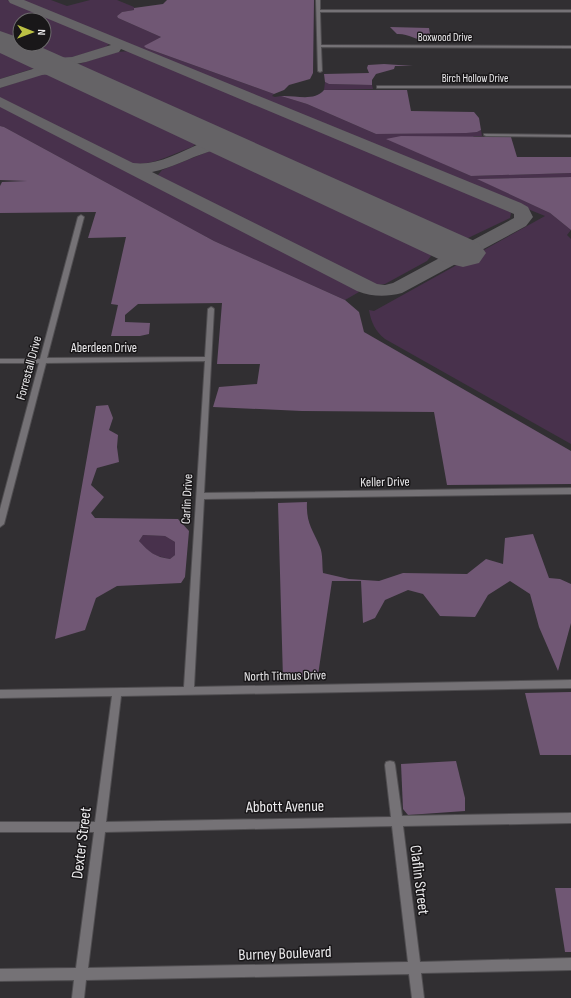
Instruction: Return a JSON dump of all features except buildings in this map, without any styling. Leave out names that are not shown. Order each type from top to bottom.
[{"type":"street","points":[[318,0],[320,71]]},
{"type":"street","points":[[319,11],[571,11]]},
{"type":"street","name":"Boxwood Drive","points":[[320,46],[571,47]]},
{"type":"street","name":"Birch Hollow Drive","points":[[379,87],[571,87]]},
{"type":"street","points":[[486,135],[571,136]]},
{"type":"street","name":"Forrestall Drive","points":[[0,524],[81,217]]},
{"type":"street","name":"Carlin Drive","points":[[189,690],[211,309]]},
{"type":"street","name":"Aberdeen Drive","points":[[0,361],[207,359]]},
{"type":"street","name":"Keller Drive","points":[[200,496],[571,491]]},
{"type":"street","name":"North Titmus Drive","points":[[0,694],[571,684]]},
{"type":"street","name":"Dexter Street","points":[[78,998],[117,692]]},
{"type":"street","name":"Claflin Street","points":[[390,765],[418,998]]},
{"type":"street","name":"Abbott Avenue","points":[[0,827],[100,827],[571,818]]},
{"type":"street","name":"Burney Boulevard","points":[[0,975],[223,972],[571,964]]},
{"type":"shaded area","points":[[0,0],[7,0],[36,12],[12,12],[12,40],[0,35]]},
{"type":"shaded area","points":[[51,0],[67,6],[90,0],[117,0],[134,7],[134,10],[122,12],[117,16],[118,18],[161,37],[145,46],[146,48],[274,94],[272,96],[281,96],[307,104],[376,134],[477,132],[481,130],[482,136],[474,136],[444,164],[471,176],[571,173],[571,177],[478,179],[550,213],[571,230],[567,235],[571,239],[571,444],[385,339],[374,326],[369,310],[374,311],[545,216],[23,1]]},
{"type":"shaded area","points":[[167,0],[314,0],[313,73],[310,79],[289,85],[284,90],[274,94],[146,48],[144,46],[161,37],[118,18],[117,16],[122,12],[134,10],[134,8],[163,4]]},
{"type":"shaded area","points":[[52,19],[109,44],[106,47],[66,59],[58,59],[41,52],[52,52]]},
{"type":"shaded area","points":[[390,27],[429,28],[431,40],[427,41],[397,34]]},
{"type":"shaded area","points":[[0,49],[34,64],[35,68],[0,79]]},
{"type":"shaded area","points":[[130,51],[504,207],[511,213],[510,218],[468,238],[456,239],[444,235],[78,70],[75,67],[79,64],[117,52]]},
{"type":"shaded area","points":[[384,64],[413,66],[395,66],[394,69],[376,74],[372,80],[372,85],[329,84],[325,82],[324,74],[369,73],[367,68],[368,65]]},
{"type":"shaded area","points":[[42,74],[57,75],[194,138],[197,143],[192,147],[152,162],[144,164],[128,163],[0,98],[0,88]]},
{"type":"shaded area","points":[[325,82],[329,84],[372,85],[373,89],[324,90]]},
{"type":"shaded area","points":[[324,90],[407,90],[411,111],[474,112],[479,118],[481,130],[466,133],[376,134],[307,104],[281,96],[310,97],[320,94]]},
{"type":"shaded area","points":[[0,105],[356,288],[359,292],[345,300],[214,241],[0,126]]},
{"type":"shaded area","points":[[0,126],[214,241],[345,300],[359,312],[364,332],[571,451],[571,484],[447,485],[434,412],[302,411],[213,407],[219,387],[257,384],[260,364],[217,364],[222,303],[138,304],[125,315],[125,322],[150,323],[149,334],[140,336],[111,336],[118,305],[111,304],[126,237],[88,238],[96,212],[0,213],[0,186],[2,182],[27,181],[0,180]]},
{"type":"shaded area","points":[[401,136],[511,137],[517,157],[571,157],[571,173],[471,176],[386,139]]},
{"type":"shaded area","points":[[210,151],[225,153],[423,243],[431,256],[427,261],[385,284],[375,285],[365,283],[160,179],[158,175],[162,170]]},
{"type":"shaded area","points":[[571,177],[571,230],[550,213],[477,179]]},
{"type":"shaded area","points":[[108,405],[113,418],[109,430],[118,435],[117,447],[119,462],[97,468],[91,485],[104,497],[91,513],[95,518],[178,519],[189,531],[185,577],[181,583],[117,586],[96,598],[85,630],[55,639],[96,406]],"holes":[[[143,535],[165,536],[175,542],[175,555],[170,559],[160,557],[153,553],[139,541]]]},
{"type":"shaded area","points":[[307,502],[307,515],[321,550],[323,573],[349,579],[379,581],[403,573],[467,574],[486,559],[503,564],[505,538],[533,534],[549,578],[560,579],[571,584],[571,623],[558,671],[539,627],[530,594],[510,581],[488,595],[475,617],[440,616],[423,594],[408,590],[385,600],[375,618],[363,623],[361,581],[332,581],[318,675],[283,679],[278,503]]},
{"type":"shaded area","points":[[143,535],[165,536],[175,542],[175,555],[170,559],[160,557],[152,553],[139,541]]},
{"type":"shaded area","points":[[571,692],[571,755],[540,755],[525,693]]},
{"type":"shaded area","points":[[456,761],[465,798],[465,811],[408,815],[403,809],[401,764]]},
{"type":"shaded area","points":[[555,888],[571,888],[571,952],[565,952]]},
{"type":"taxiway","points":[[0,101],[359,284],[374,290],[385,291],[400,287],[520,222],[524,217],[522,211],[515,207],[14,0]]},
{"type":"taxiway","points":[[41,71],[48,67],[46,62],[63,63],[89,57],[114,49],[118,45],[115,42]]},
{"type":"taxiway","points":[[41,71],[57,70]]},
{"type":"taxiway","points":[[0,84],[41,71]]},
{"type":"taxiway","points":[[205,147],[211,141],[208,136]]},
{"type":"taxiway","points":[[205,147],[220,145],[233,148]]},
{"type":"taxiway","points":[[130,167],[149,168],[159,166],[205,147]]},
{"type":"runway","points":[[0,41],[463,253]]}]
